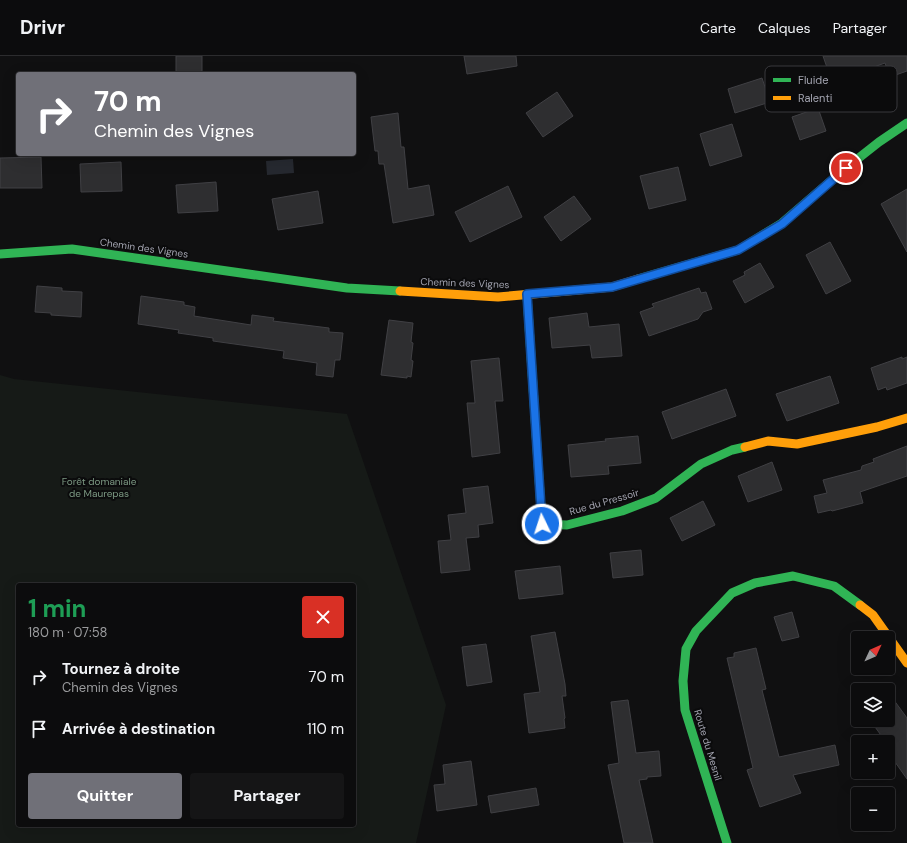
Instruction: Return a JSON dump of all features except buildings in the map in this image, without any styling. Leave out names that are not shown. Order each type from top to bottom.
[{"type":"street","name":"Chemin des Vignes","points":[[0,254],[72,249],[347,288],[498,297],[612,287],[738,250],[782,224],[846,168],[879,142],[907,123]]},
{"type":"street","name":"Rue du Pressoir","points":[[527,294],[542,524],[567,524],[622,510],[656,498],[701,464],[732,450],[768,441],[797,444],[877,427],[907,418]]},
{"type":"street","name":"Route du Mesnil","points":[[727,843],[685,710],[683,681],[686,649],[696,631],[732,594],[755,583],[793,576],[834,586],[872,615],[907,663]]},
{"type":"green space","name":"Forêt domaniale de Maurepas","points":[[0,375],[14,379],[347,414],[446,705],[416,843],[0,843]]},
{"type":"shaded area","points":[[293,159],[294,173],[267,175],[266,161]]},
{"type":"traffic: fast","points":[[638,279],[738,250],[782,223],[846,168],[879,142],[907,123]]},
{"type":"traffic: fast","points":[[0,254],[72,249],[347,288],[400,291]]},
{"type":"traffic: fast","points":[[527,295],[542,524],[567,525],[622,511],[656,498],[701,464],[732,450],[745,447]]},
{"type":"traffic: fast","points":[[727,843],[685,710],[683,681],[686,649],[696,631],[732,593],[755,583],[793,576],[834,586],[860,605]]},
{"type":"traffic: slow","points":[[400,291],[498,297],[612,287],[638,279]]},
{"type":"traffic: slow","points":[[745,447],[768,441],[797,444],[877,427],[907,418]]},
{"type":"traffic: slow","points":[[860,605],[873,615],[907,663]]},
{"type":"route","points":[[542,524],[527,294],[612,287],[738,250],[782,224],[846,168]]}]
